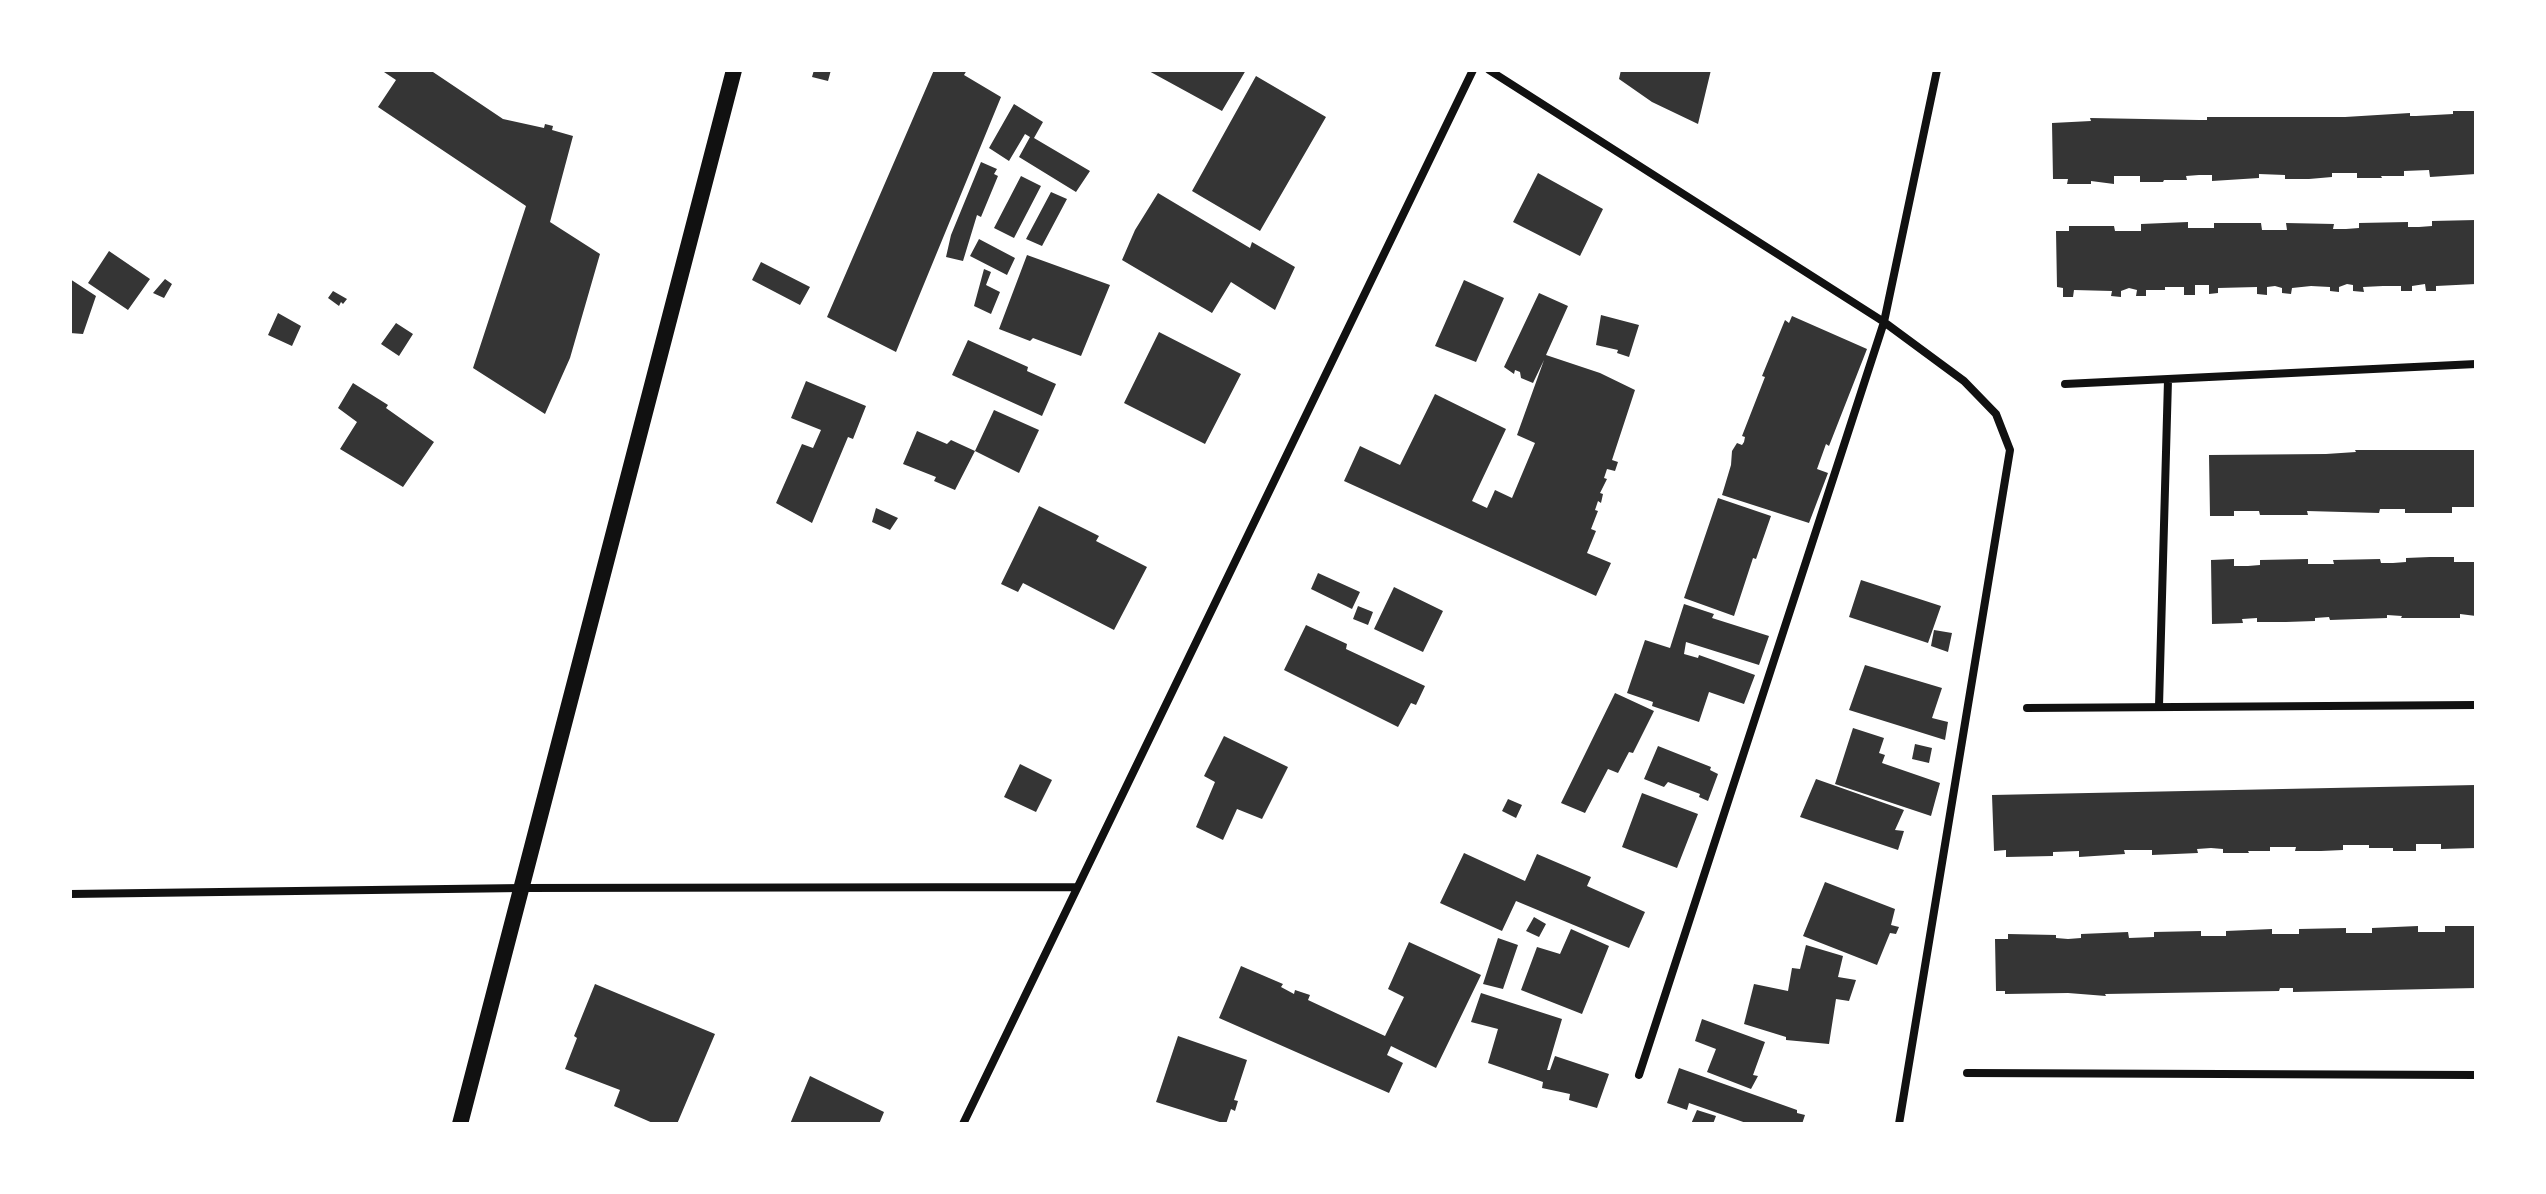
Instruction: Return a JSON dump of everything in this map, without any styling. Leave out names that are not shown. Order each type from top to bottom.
[{"type":"main road","points":[[460,1124],[734,70]]},
{"type":"street","points":[[963,1124],[1473,70]]},
{"type":"street","points":[[1489,70],[1884,322],[1975,392],[1996,414],[2010,450],[1899,1124]]},
{"type":"street","points":[[1639,1075],[1884,322],[1937,70]]},
{"type":"street","points":[[2065,384],[2476,364]]},
{"type":"street","points":[[2159,706],[2168,380]]},
{"type":"street","points":[[2027,708],[2476,705]]},
{"type":"street","points":[[70,894],[522,888],[1076,887]]},
{"type":"street","points":[[1967,1073],[2476,1075]]},
{"type":"building","points":[[381,70],[430,70],[503,119],[544,128],[545,124],[553,126],[552,130],[573,136],[550,222],[600,254],[570,358],[545,414],[473,368],[526,206],[378,107],[396,80]]},
{"type":"building","points":[[814,70],[831,70],[828,81],[812,77]]},
{"type":"building","points":[[934,70],[967,70],[964,75],[1001,97],[896,352],[827,317]]},
{"type":"building","points":[[1147,70],[1246,70],[1222,111]]},
{"type":"building","points":[[1621,70],[1711,70],[1698,124],[1652,102],[1619,79]]},
{"type":"building","points":[[1256,76],[1326,117],[1260,231],[1192,191]]},
{"type":"building","points":[[1014,104],[1043,122],[1034,138],[1090,171],[1076,192],[1019,157],[1030,137],[1025,134],[1009,161],[989,148]]},
{"type":"building","points":[[2453,111],[2476,111],[2476,174],[2430,177],[2429,170],[2404,171],[2404,176],[2382,178],[2357,178],[2357,173],[2332,173],[2332,177],[2285,179],[2285,175],[2259,174],[2259,178],[2212,181],[2212,175],[2199,175],[2186,176],[2187,180],[2163,182],[2140,182],[2140,176],[2114,176],[2114,184],[2091,181],[2091,184],[2067,184],[2068,179],[2053,179],[2052,123],[2091,121],[2090,118],[2207,120],[2207,117],[2345,117],[2410,113],[2410,116],[2416,116],[2453,114]]},
{"type":"building","points":[[981,162],[997,169],[994,174],[998,176],[981,217],[977,215],[963,261],[946,257],[951,235]]},
{"type":"building","points":[[1538,173],[1603,209],[1580,256],[1513,222]]},
{"type":"building","points":[[1021,176],[1041,186],[1014,238],[994,228]]},
{"type":"building","points":[[1051,192],[1067,199],[1042,246],[1026,239]]},
{"type":"building","points":[[1158,193],[1250,248],[1252,242],[1295,267],[1275,310],[1231,282],[1212,313],[1122,260],[1135,230]]},
{"type":"building","points":[[2476,220],[2476,284],[2436,286],[2436,291],[2426,291],[2425,284],[2412,286],[2412,291],[2401,291],[2401,286],[2383,286],[2363,287],[2364,292],[2353,291],[2353,285],[2347,284],[2339,287],[2339,292],[2330,291],[2330,287],[2311,286],[2292,288],[2291,294],[2282,293],[2282,288],[2275,286],[2267,287],[2267,295],[2257,294],[2257,287],[2218,288],[2218,293],[2209,294],[2209,285],[2195,285],[2195,295],[2184,295],[2184,287],[2165,287],[2165,290],[2146,290],[2146,296],[2136,296],[2137,290],[2129,288],[2121,291],[2121,297],[2111,296],[2112,291],[2074,290],[2073,297],[2063,297],[2063,288],[2057,287],[2056,231],[2069,231],[2069,226],[2114,226],[2115,231],[2141,231],[2141,224],[2188,222],[2188,228],[2214,228],[2214,223],[2261,223],[2262,230],[2287,230],[2286,223],[2334,224],[2333,229],[2346,229],[2359,228],[2359,223],[2408,222],[2408,227],[2419,227],[2432,226],[2432,221]]},
{"type":"building","points":[[979,239],[1015,258],[1007,275],[970,256]]},
{"type":"building","points":[[109,251],[150,279],[128,310],[88,283]]},
{"type":"building","points":[[1027,255],[1110,285],[1081,356],[999,329]]},
{"type":"building","points":[[761,262],[810,287],[800,305],[752,280]]},
{"type":"building","points":[[984,269],[991,272],[986,285],[1000,292],[991,314],[974,306]]},
{"type":"building","points":[[70,279],[96,296],[83,334],[70,333]]},
{"type":"building","points":[[165,279],[172,284],[164,298],[153,293]]},
{"type":"building","points":[[1464,280],[1504,298],[1476,362],[1435,346]]},
{"type":"building","points":[[333,291],[347,299],[343,304],[341,302],[339,306],[328,298]]},
{"type":"building","points":[[1539,293],[1568,306],[1546,355],[1600,373],[1635,390],[1612,460],[1618,462],[1615,471],[1607,469],[1604,478],[1607,479],[1600,493],[1603,494],[1601,503],[1598,501],[1595,510],[1598,511],[1591,529],[1596,531],[1587,553],[1611,563],[1596,596],[1344,481],[1360,446],[1400,465],[1435,394],[1506,429],[1472,501],[1487,508],[1495,490],[1512,498],[1535,443],[1517,435],[1544,360],[1533,383],[1521,378],[1520,372],[1515,370],[1514,374],[1504,367]]},
{"type":"building","points":[[278,313],[301,326],[292,346],[268,335]]},
{"type":"building","points":[[1601,315],[1639,325],[1629,357],[1617,353],[1618,350],[1596,345]]},
{"type":"building","points":[[1792,316],[1867,349],[1817,469],[1828,473],[1809,523],[1722,495],[1732,451],[1737,443],[1742,445],[1744,442],[1745,437],[1742,436],[1765,377],[1762,376],[1785,320],[1789,323]]},
{"type":"building","points":[[396,323],[413,334],[399,356],[381,344]]},
{"type":"building","points":[[1159,332],[1241,374],[1205,444],[1124,403]]},
{"type":"building","points":[[968,340],[1028,367],[1027,371],[1056,384],[1042,416],[952,375]]},
{"type":"building","points":[[806,381],[866,406],[853,439],[848,437],[812,523],[776,503],[802,444],[813,448],[821,430],[791,418]]},
{"type":"building","points":[[353,383],[388,405],[386,408],[434,442],[403,487],[340,449],[357,422],[338,408]]},
{"type":"building","points":[[994,410],[1039,430],[1019,473],[975,451]]},
{"type":"building","points":[[917,431],[947,444],[951,440],[975,451],[955,490],[934,481],[936,477],[903,464]]},
{"type":"building","points":[[2355,450],[2476,450],[2476,507],[2452,507],[2452,513],[2405,513],[2405,509],[2380,509],[2379,513],[2307,511],[2308,515],[2260,515],[2259,511],[2234,511],[2234,516],[2210,516],[2209,455],[2326,454]]},
{"type":"building","points":[[1718,498],[1771,516],[1734,616],[1684,598]]},
{"type":"building","points":[[1039,506],[1099,536],[1096,541],[1147,567],[1114,630],[1023,583],[1018,592],[1001,584]]},
{"type":"building","points":[[876,508],[898,518],[890,530],[872,522]]},
{"type":"building","points":[[2454,557],[2454,562],[2476,562],[2476,616],[2460,614],[2460,618],[2401,618],[2387,615],[2387,618],[2330,620],[2329,617],[2286,622],[2257,622],[2257,618],[2242,619],[2243,623],[2212,624],[2211,560],[2234,559],[2234,566],[2248,566],[2260,565],[2260,560],[2308,559],[2308,564],[2334,564],[2333,560],[2380,559],[2381,563],[2393,563],[2406,562],[2406,558]]},
{"type":"building","points":[[1318,573],[1360,592],[1352,609],[1311,589]]},
{"type":"building","points":[[1861,580],[1941,606],[1928,643],[1849,617]]},
{"type":"building","points":[[1394,587],[1443,611],[1423,652],[1374,629]]},
{"type":"building","points":[[1684,604],[1714,614],[1712,618],[1769,636],[1759,665],[1686,642],[1684,654],[1698,658],[1699,655],[1755,675],[1744,704],[1709,692],[1699,722],[1652,706],[1653,702],[1627,693],[1645,640],[1670,648]]},
{"type":"building","points":[[1358,606],[1373,612],[1368,625],[1353,619]]},
{"type":"building","points":[[1306,625],[1347,644],[1346,649],[1425,686],[1416,705],[1411,703],[1398,727],[1284,670]]},
{"type":"building","points":[[1934,630],[1952,633],[1948,652],[1931,646]]},
{"type":"building","points":[[1865,665],[1942,688],[1932,718],[1948,722],[1945,740],[1849,710]]},
{"type":"building","points":[[1615,693],[1654,711],[1633,753],[1629,752],[1618,773],[1608,769],[1585,813],[1561,803]]},
{"type":"building","points":[[1853,728],[1884,738],[1879,753],[1885,755],[1882,763],[1940,783],[1931,816],[1835,784]]},
{"type":"building","points":[[1224,736],[1288,767],[1262,819],[1237,809],[1223,840],[1196,827],[1215,782],[1204,776]]},
{"type":"building","points":[[1915,744],[1932,748],[1929,763],[1912,759]]},
{"type":"building","points":[[1658,746],[1711,767],[1710,770],[1718,774],[1708,801],[1699,797],[1700,794],[1668,782],[1664,787],[1644,779]]},
{"type":"building","points":[[1020,764],[1052,780],[1036,812],[1004,797]]},
{"type":"building","points":[[1816,779],[1904,810],[1895,830],[1904,831],[1898,850],[1800,817]]},
{"type":"building","points":[[2476,785],[2476,848],[2441,849],[2441,844],[2416,844],[2416,851],[2393,851],[2393,848],[2369,848],[2369,845],[2343,845],[2343,850],[2321,851],[2270,847],[2270,851],[2223,853],[2223,849],[2211,848],[2197,849],[2198,853],[2152,855],[2152,850],[2124,850],[2125,854],[2079,857],[2079,851],[2053,852],[2053,856],[2006,857],[2006,850],[1994,851],[1992,795]]},
{"type":"building","points":[[1642,793],[1698,814],[1677,868],[1622,847]]},
{"type":"building","points":[[1508,799],[1522,805],[1516,818],[1502,811]]},
{"type":"building","points":[[1464,853],[1525,881],[1537,854],[1591,877],[1587,886],[1645,912],[1629,948],[1516,901],[1502,931],[1440,903]]},
{"type":"building","points":[[1825,882],[1895,909],[1891,925],[1899,927],[1896,934],[1890,933],[1877,965],[1803,936]]},
{"type":"building","points":[[1534,917],[1546,924],[1539,937],[1526,931]]},
{"type":"building","points":[[2418,926],[2418,932],[2445,932],[2445,926],[2476,926],[2476,988],[2293,992],[2293,988],[2280,988],[2279,991],[2106,996],[2005,994],[2005,991],[1996,991],[1995,939],[2008,939],[2008,934],[2056,935],[2056,938],[2068,939],[2081,938],[2081,934],[2128,932],[2129,938],[2154,937],[2154,932],[2201,931],[2201,936],[2226,936],[2226,931],[2272,929],[2272,934],[2299,934],[2299,929],[2346,928],[2346,933],[2372,933],[2372,928]]},
{"type":"building","points":[[1571,929],[1609,946],[1582,1014],[1521,990],[1537,947],[1560,954]]},
{"type":"building","points":[[1498,938],[1518,945],[1503,989],[1483,984]]},
{"type":"building","points":[[1409,942],[1481,975],[1436,1068],[1391,1046],[1387,1055],[1403,1063],[1389,1093],[1219,1018],[1241,966],[1283,984],[1281,987],[1294,994],[1295,990],[1310,995],[1308,1000],[1385,1036],[1404,997],[1388,989]]},
{"type":"building","points":[[1806,945],[1843,956],[1838,977],[1856,980],[1849,1001],[1836,999],[1829,1044],[1786,1040],[1786,1037],[1744,1024],[1754,984],[1788,991],[1792,968],[1800,969]]},
{"type":"building","points":[[595,984],[715,1034],[677,1124],[655,1124],[614,1106],[620,1090],[565,1069],[577,1038],[574,1036]]},
{"type":"building","points":[[1481,993],[1562,1019],[1547,1070],[1550,1070],[1555,1056],[1609,1074],[1597,1108],[1569,1100],[1570,1094],[1542,1088],[1543,1082],[1488,1063],[1498,1029],[1471,1022]]},
{"type":"building","points":[[1702,1019],[1765,1042],[1753,1075],[1758,1076],[1751,1089],[1707,1072],[1716,1049],[1695,1041]]},
{"type":"building","points":[[1178,1036],[1247,1060],[1234,1100],[1238,1101],[1235,1111],[1231,1109],[1226,1124],[1156,1102]]},
{"type":"building","points":[[1679,1068],[1797,1110],[1797,1113],[1805,1115],[1802,1124],[1749,1124],[1689,1103],[1687,1110],[1667,1103]]},
{"type":"building","points":[[810,1076],[884,1112],[879,1124],[790,1124]]},
{"type":"building","points":[[1697,1110],[1716,1116],[1713,1124],[1691,1124]]}]
